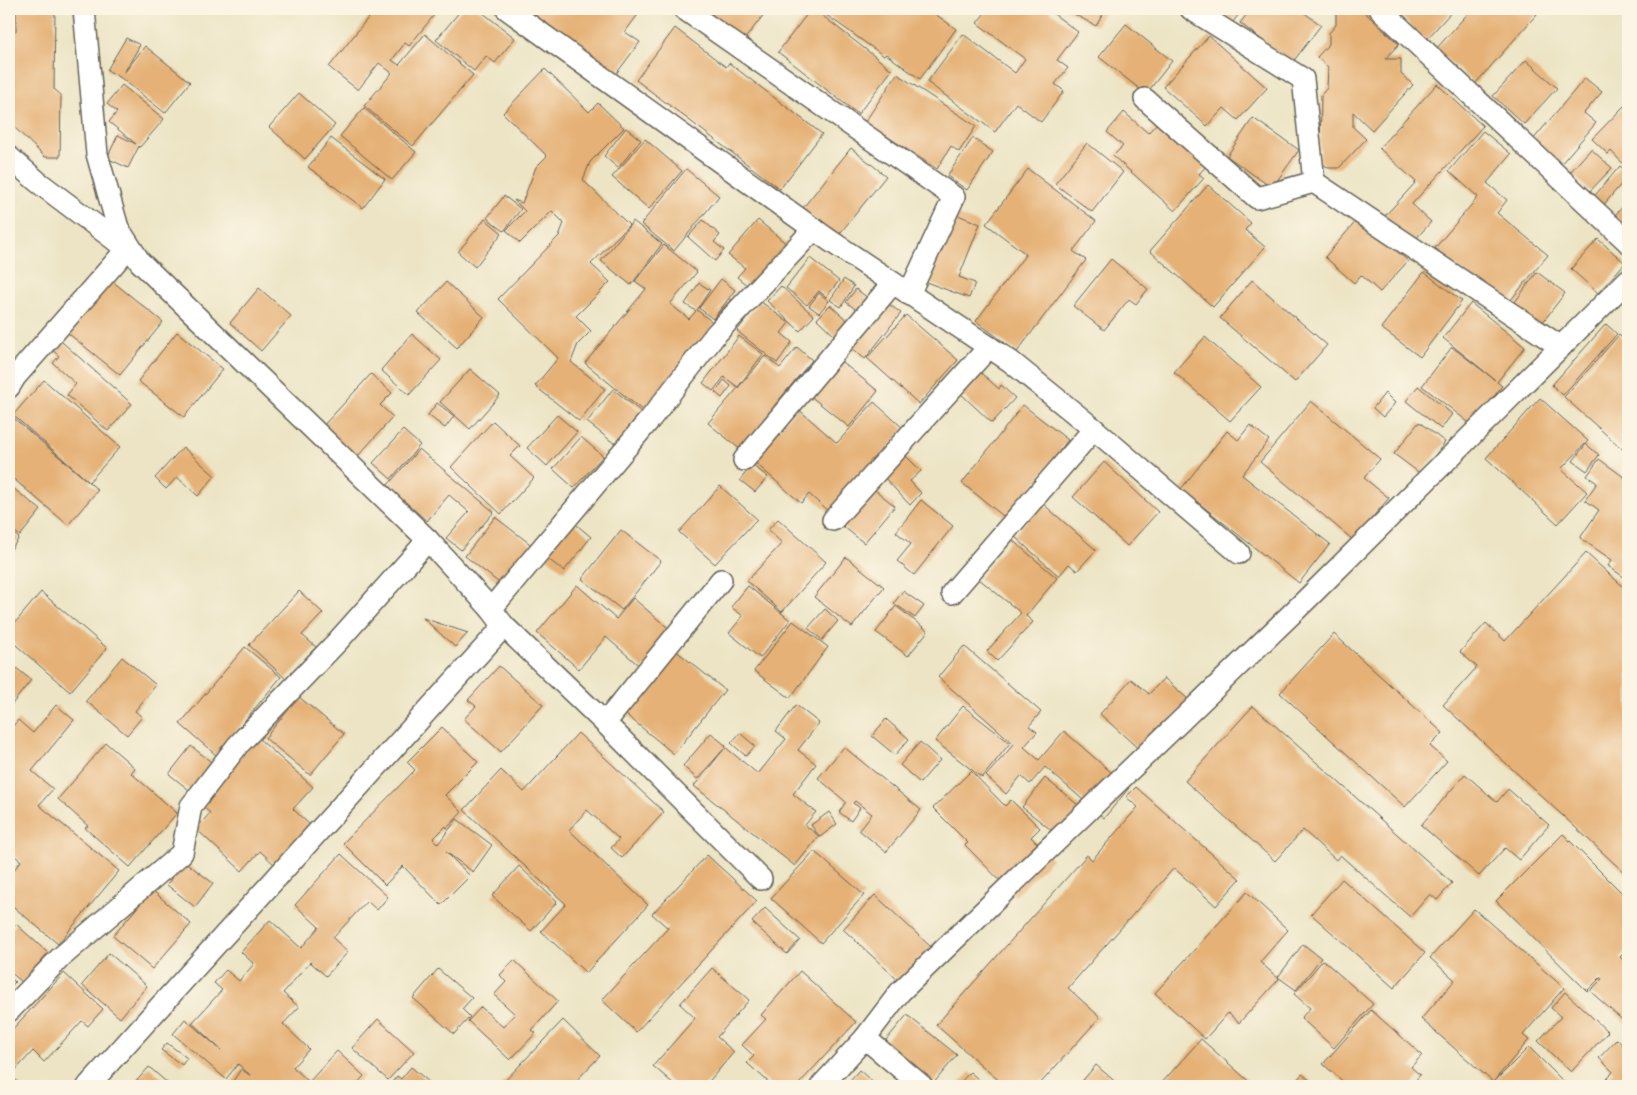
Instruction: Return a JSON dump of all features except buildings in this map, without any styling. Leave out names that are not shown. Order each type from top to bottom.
[{"type":"street","points":[[84,9],[97,154],[118,228],[134,256]]},
{"type":"street","points":[[507,9],[814,230],[1010,361],[1094,429],[1239,553]]},
{"type":"street","points":[[684,9],[954,197],[901,288],[744,460]]},
{"type":"street","points":[[1191,9],[1303,79],[1314,182]]},
{"type":"street","points":[[1380,9],[1628,242]]},
{"type":"street","points":[[1145,99],[1257,198],[1314,182],[1561,347]]},
{"type":"street","points":[[9,157],[38,182],[134,256],[428,540],[491,609],[504,626],[761,878]]},
{"type":"street","points":[[491,609],[651,418],[716,334],[814,230]]},
{"type":"street","points":[[9,387],[15,377],[134,256]]},
{"type":"street","points":[[821,1086],[866,1038],[900,992],[1299,606],[1628,280]]},
{"type":"street","points":[[833,520],[989,347]]},
{"type":"street","points":[[952,593],[1094,429]]},
{"type":"street","points":[[9,1011],[60,958],[182,853],[191,806],[238,745],[337,642],[428,540]]},
{"type":"street","points":[[605,723],[721,580]]},
{"type":"street","points":[[88,1086],[504,626]]},
{"type":"street","points":[[866,1038],[922,1086]]}]
